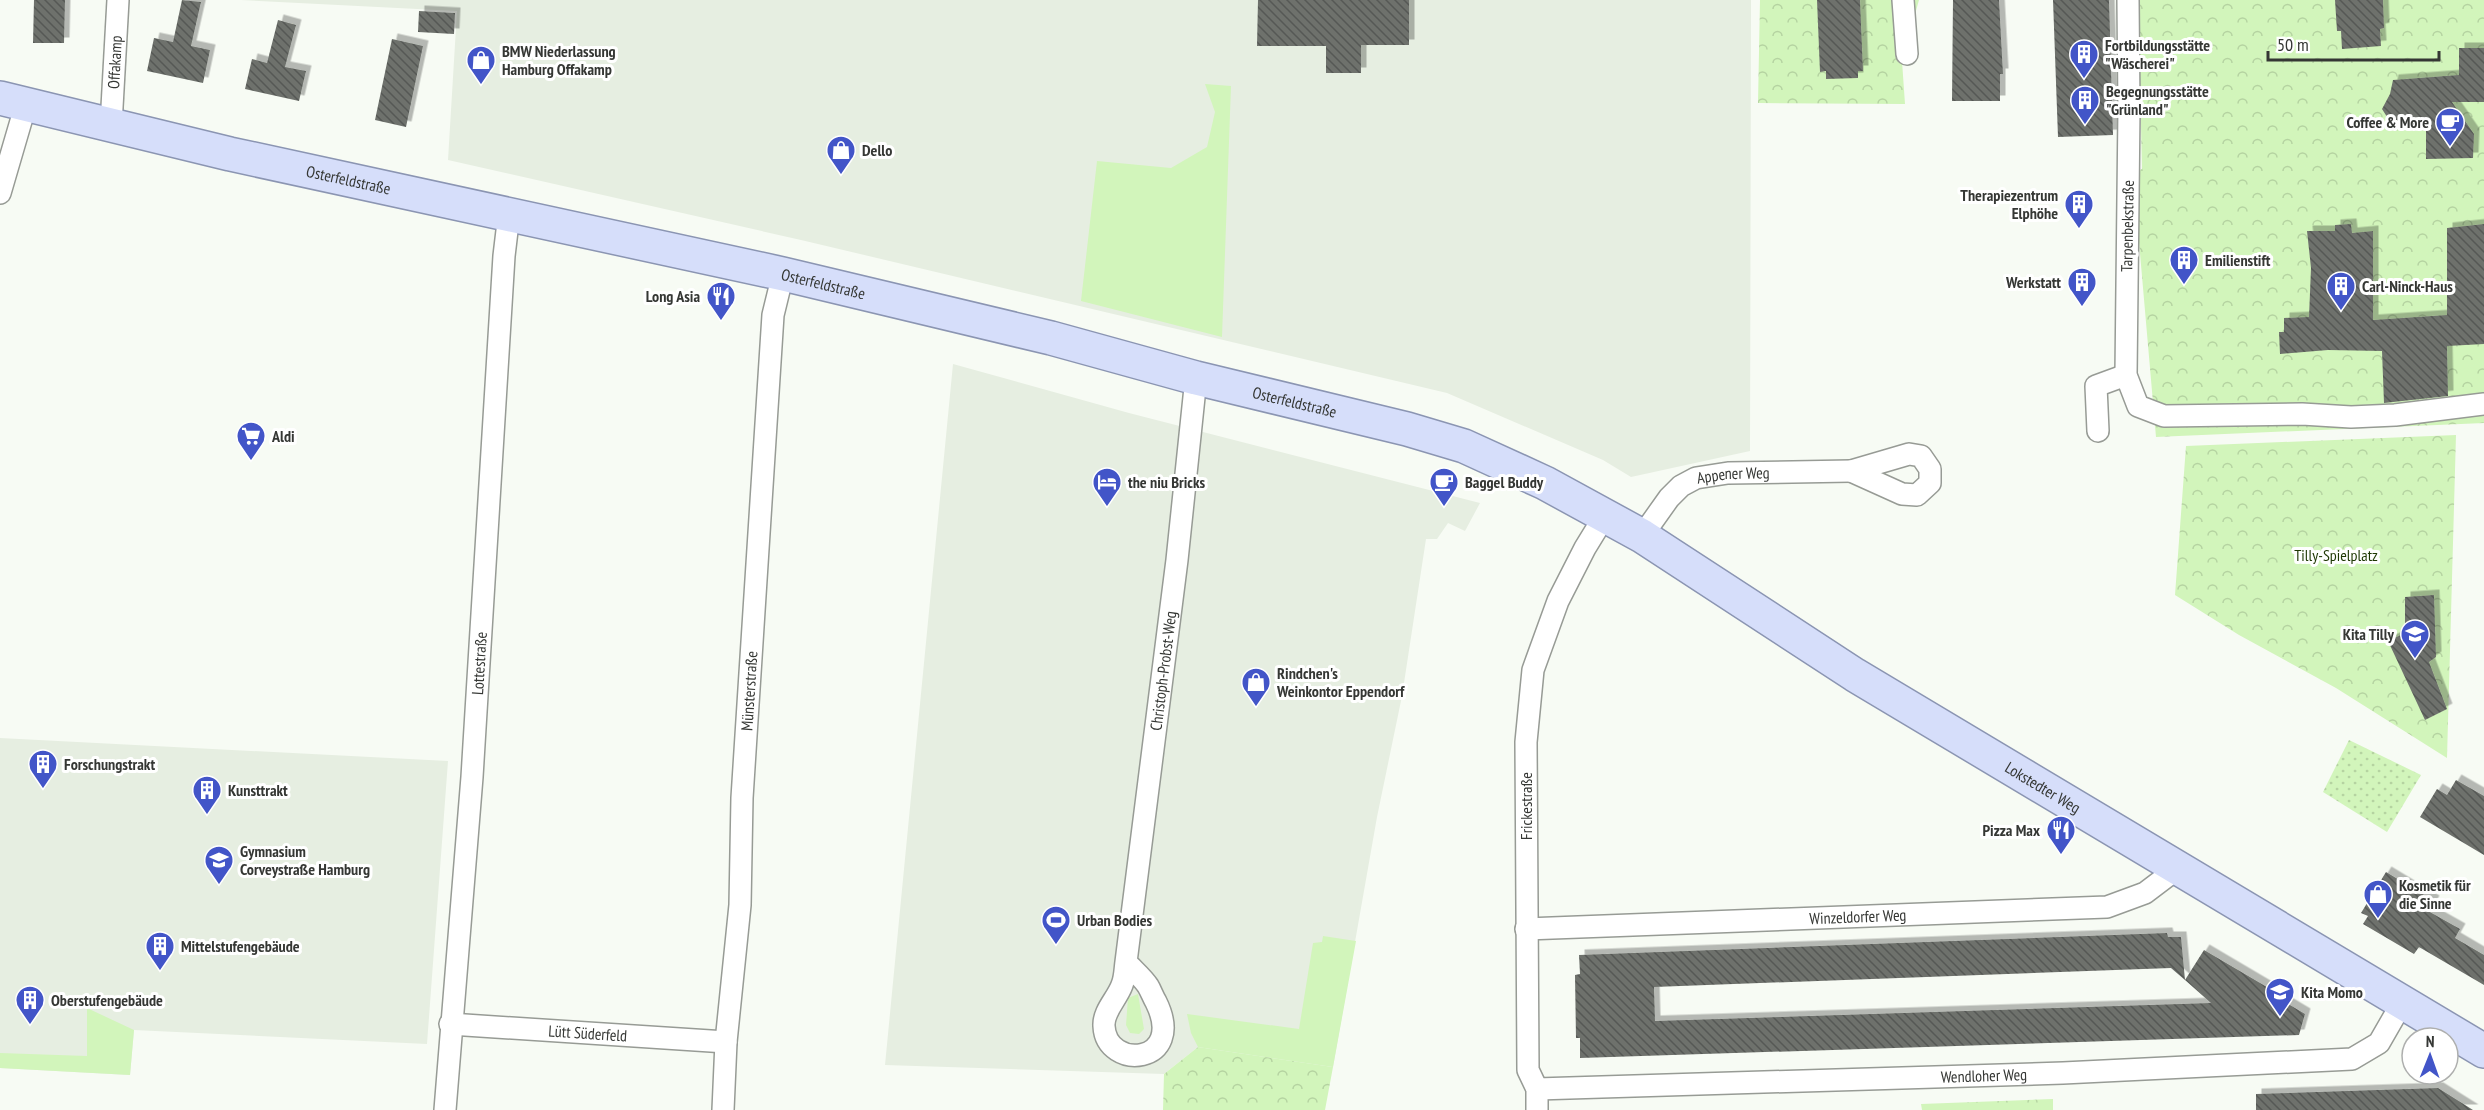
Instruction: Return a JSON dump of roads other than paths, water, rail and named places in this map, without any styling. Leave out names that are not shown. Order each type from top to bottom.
[{"type":"main road","name":"Osterfeldstraße","points":[[13,101],[230,154],[783,274],[1052,338],[1196,378],[1407,429],[1464,446],[1545,483],[1605,517]]},
{"type":"main road","name":"Lokstedter Weg","points":[[1605,517],[1642,536],[1855,675],[2484,1051]]},
{"type":"street","name":"Offakamp","points":[[111,125],[118,0]]},
{"type":"street","points":[[1903,0],[1907,54]]},
{"type":"street","name":"Tarpenbekstraße","points":[[2126,375],[2128,0]]},
{"type":"street","name":"Osterfeldstraße","points":[[0,193],[13,101]]},
{"type":"street","name":"Lottestraße","points":[[445,1110],[450,1024],[472,777],[504,256],[509,214]]},
{"type":"street","name":"Münsterstraße","points":[[723,1110],[726,1042],[740,905],[742,789],[773,315],[783,274]]},
{"type":"street","points":[[2098,431],[2096,386],[2126,375],[2139,406],[2164,416],[2384,416],[2484,404]]},
{"type":"street","name":"Christoph-Probst-Weg","points":[[1126,962],[1177,560],[1196,378]]},
{"type":"street","name":"Appener Weg","points":[[1642,536],[1669,498],[1681,486],[1696,478],[1728,473],[1851,471]]},
{"type":"street","name":"Frickestraße","points":[[1537,1100],[1528,1070],[1526,929],[1526,742],[1533,670],[1558,601],[1585,548],[1605,517]]},
{"type":"street","name":"Winzeldorfer Weg","points":[[1526,929],[2107,907],[2145,893],[2178,868]]},
{"type":"street","name":"Wendloher Weg","points":[[1537,1100],[2352,1059],[2379,1042],[2402,1003]]},
{"type":"street","name":"Lütt Süderfeld","points":[[450,1024],[726,1042]]},
{"type":"place","name":"Fortbildungsstätte \"Wäscherei\"","points":[[2084,80]]},
{"type":"place","name":"BMW Niederlassung Hamburg Offakamp","points":[[481,86]]},
{"type":"place","name":"Begegnungsstätte \"Grünland\"","points":[[2085,126]]},
{"type":"place","name":"Coffee & More","points":[[2450,148]]},
{"type":"place","name":"Dello","points":[[841,176]]},
{"type":"place","name":"Therapiezentrum Elphöhe","points":[[2079,230]]},
{"type":"place","name":"Emilienstift","points":[[2184,286]]},
{"type":"place","name":"Werkstatt","points":[[2082,308]]},
{"type":"place","name":"Carl-Ninck-Haus","points":[[2341,312]]},
{"type":"place","name":"Long Asia","points":[[721,322]]},
{"type":"place","name":"Aldi","points":[[251,462]]},
{"type":"place","name":"the niu Bricks","points":[[1107,508]]},
{"type":"place","name":"Baggel Buddy","points":[[1444,508]]},
{"type":"place","name":"Kita Tilly","points":[[2415,660]]},
{"type":"place","name":"Rindchen's Weinkontor Eppendorf","points":[[1256,708]]},
{"type":"place","name":"Forschungstrakt","points":[[43,790]]},
{"type":"place","name":"Kunsttrakt","points":[[207,816]]},
{"type":"place","name":"Pizza Max","points":[[2061,856]]},
{"type":"place","name":"Gymnasium Corveystraße Hamburg","points":[[219,886]]},
{"type":"place","name":"Kosmetik für die Sinne","points":[[2378,920]]},
{"type":"place","name":"Urban Bodies","points":[[1056,946]]},
{"type":"place","name":"Mittelstufengebäude","points":[[160,972]]},
{"type":"place","name":"Kita Momo","points":[[2280,1018]]},
{"type":"place","name":"Oberstufengebäude","points":[[30,1026]]},
{"type":"park label","name":"Tilly-Spielplatz","points":[[2336,555]]}]
